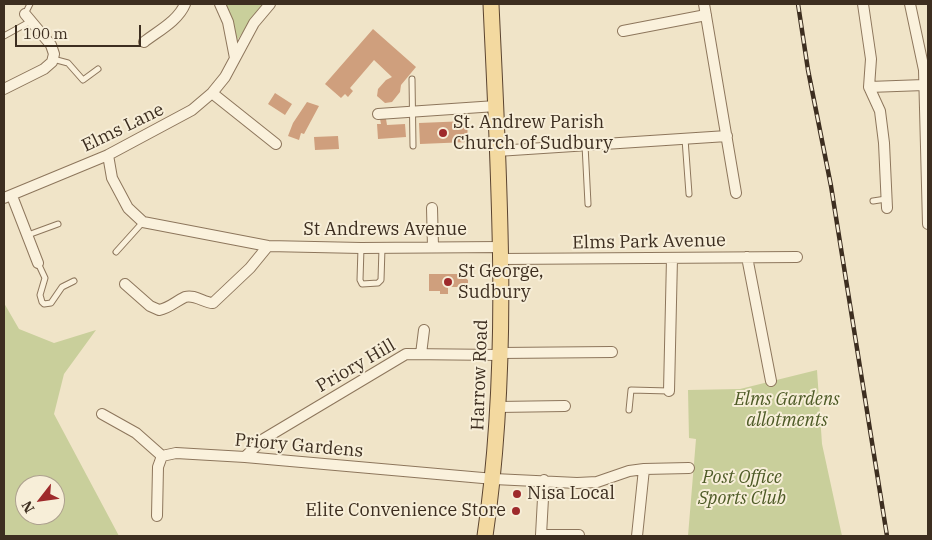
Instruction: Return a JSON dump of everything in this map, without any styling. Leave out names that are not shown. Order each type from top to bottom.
[{"type":"main road","name":"Harrow Road","points":[[485,536],[494,479],[500,354],[501,253],[491,4]]},
{"type":"street","points":[[144,42],[175,19],[184,4]]},
{"type":"street","points":[[220,4],[228,22],[235,58]]},
{"type":"street","name":"Elms Lane","points":[[8,197],[108,155],[192,110],[212,93],[225,77],[254,23],[270,4]]},
{"type":"street","points":[[704,4],[736,193]]},
{"type":"street","points":[[862,4],[871,59],[869,87],[880,111],[884,143],[886,204]]},
{"type":"street","points":[[910,4],[924,70],[928,224]]},
{"type":"street","points":[[4,88],[44,69],[53,59],[54,54],[51,45],[29,13]]},
{"type":"street","points":[[623,31],[706,15]]},
{"type":"street","points":[[869,87],[924,85]]},
{"type":"street","points":[[212,93],[276,144]]},
{"type":"street","points":[[378,114],[496,106]]},
{"type":"street","points":[[497,151],[726,136]]},
{"type":"street","points":[[108,155],[112,178],[128,208],[144,222]]},
{"type":"street","points":[[8,197],[38,263]]},
{"type":"street","points":[[432,208],[433,247]]},
{"type":"street","name":"St Andrews Avenue","points":[[144,222],[268,246],[433,247],[501,253]]},
{"type":"street","points":[[125,284],[150,306],[160,310],[170,307],[185,298],[196,298],[208,303],[217,301],[259,259],[268,246]]},
{"type":"street","name":"Elms Park Avenue","points":[[501,253],[672,258],[797,257]]},
{"type":"street","points":[[747,257],[771,381]]},
{"type":"street","points":[[669,391],[672,258]]},
{"type":"street","points":[[421,354],[424,330]]},
{"type":"street","name":"Priory Hill","points":[[245,457],[262,440],[406,354],[612,352]]},
{"type":"street","points":[[498,407],[565,406]]},
{"type":"street","points":[[102,414],[136,433],[162,456],[158,467],[157,516]]},
{"type":"street","name":"Priory Gardens","points":[[162,456],[176,453],[245,457],[494,479],[577,483],[597,482],[629,471],[689,468]]},
{"type":"street","points":[[638,536],[644,469]]},
{"type":"street","points":[[544,480],[540,536],[579,535]]},
{"type":"lane","points":[[4,36],[29,13]]},
{"type":"lane","points":[[53,59],[68,63],[83,80],[98,69]]},
{"type":"lane","points":[[412,78],[413,146]]},
{"type":"lane","points":[[685,139],[690,194]]},
{"type":"lane","points":[[586,145],[588,204]]},
{"type":"lane","points":[[873,201],[886,204]]},
{"type":"lane","points":[[116,252],[144,222]]},
{"type":"lane","points":[[27,236],[58,224]]},
{"type":"lane","points":[[361,248],[360,280],[362,284],[378,284],[381,280],[382,248]]},
{"type":"lane","points":[[38,263],[45,278],[40,295],[44,304],[51,303],[62,287],[74,281]]},
{"type":"lane","points":[[629,410],[631,390],[669,391]]},
{"type":"green space","points":[[224,4],[262,4],[236,42]]},
{"type":"green space","points":[[4,303],[19,329],[54,343],[96,330],[64,374],[54,414],[119,536],[4,536]]},
{"type":"green space","name":"Post Office Sports Club","points":[[817,370],[822,444],[842,536],[688,536],[696,439],[689,438],[688,390],[740,389]]},
{"type":"building","points":[[373,29],[416,67],[401,85],[400,92],[392,102],[385,103],[377,96],[378,89],[386,80],[392,77],[374,60],[350,88],[353,91],[348,97],[345,94],[341,98],[325,84]]},
{"type":"building","points":[[275,93],[292,104],[285,115],[268,104]]},
{"type":"building","points":[[307,102],[319,106],[304,134],[301,133],[299,140],[288,136],[293,123]]},
{"type":"building","points":[[380,119],[386,119],[387,125],[405,124],[406,137],[378,139],[377,124],[381,124]]},
{"type":"building","name":"St. Andrew Parish Church of Sudbury","points":[[467,121],[468,142],[420,144],[419,123]]},
{"type":"building","points":[[338,136],[339,149],[315,150],[314,137]]},
{"type":"building","name":"St George, Sudbury","points":[[429,274],[464,274],[468,284],[464,287],[448,287],[448,294],[440,294],[440,291],[429,291]]},
{"type":"railway","points":[[798,4],[808,70],[831,186],[887,536]]},
{"type":"place","name":"St. Andrew Parish Church of Sudbury","points":[[443,133]]},
{"type":"place","name":"St George, Sudbury","points":[[448,282]]},
{"type":"place","name":"Nisa Local","points":[[517,494]]},
{"type":"place","name":"Elite Convenience Store","points":[[516,511]]},
{"type":"park label","name":"Elms Gardens allotments","points":[[787,410]]}]
